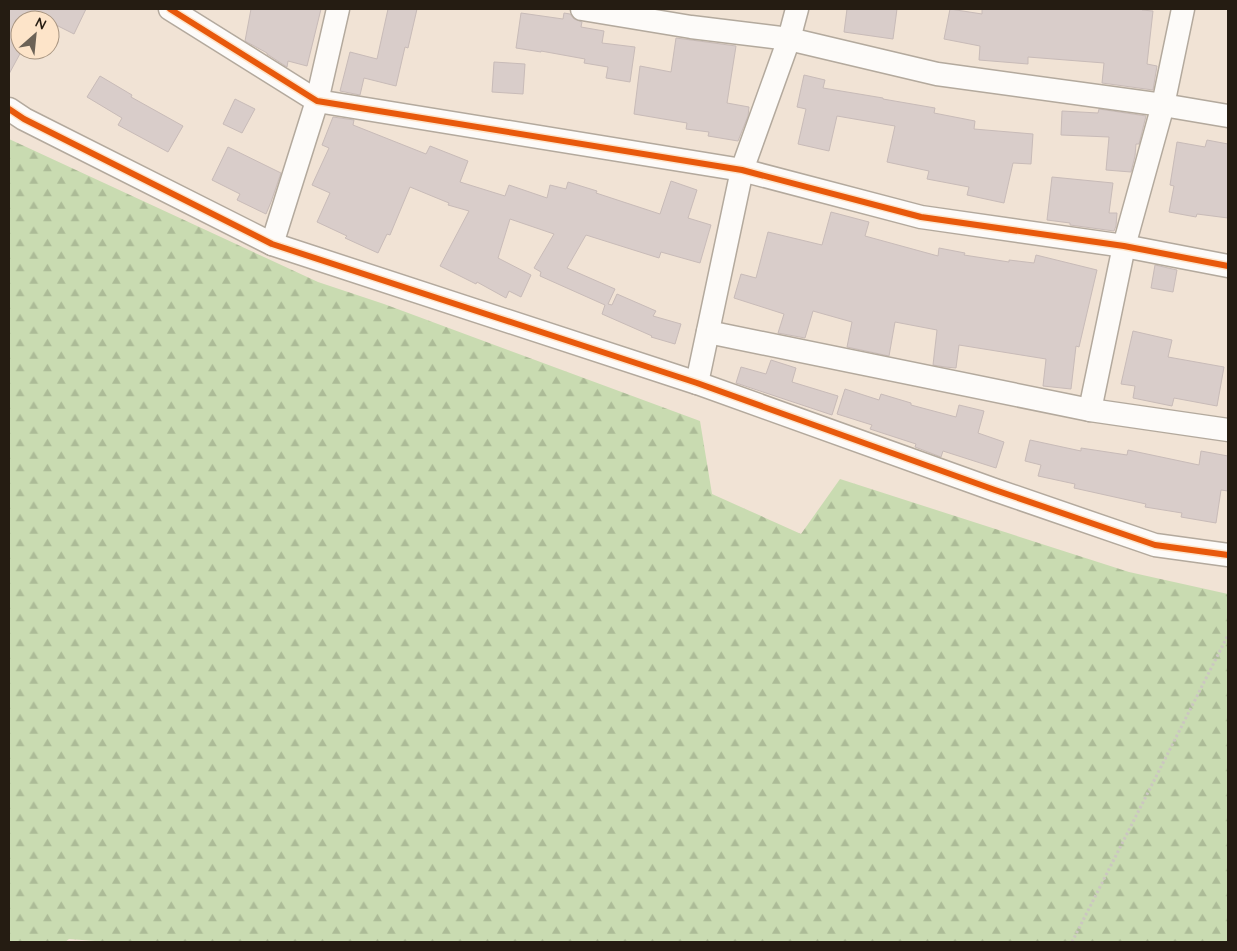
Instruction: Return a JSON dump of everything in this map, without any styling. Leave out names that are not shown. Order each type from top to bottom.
[{"type":"street","points":[[170,9],[317,101],[742,170],[921,217],[1124,246],[1228,266]]},
{"type":"street","points":[[272,244],[317,101],[338,9]]},
{"type":"street","points":[[582,9],[690,28],[788,39],[937,74],[1163,105],[1228,116]]},
{"type":"street","points":[[698,383],[742,170],[797,9]]},
{"type":"street","points":[[1090,410],[1124,246],[1163,105],[1183,9]]},
{"type":"street","points":[[9,109],[24,119],[272,244],[698,383],[1155,545],[1228,555]]},
{"type":"street","points":[[708,332],[1090,410],[1228,430]]},
{"type":"path","points":[[1072,942],[1228,635]]},
{"type":"green space","points":[[9,139],[318,282],[384,304],[700,421],[712,494],[801,534],[840,479],[1129,572],[1228,594],[1228,942],[108,942],[69,939],[65,942],[9,942]]},
{"type":"building","points":[[9,9],[86,9],[74,34],[60,27],[60,10],[10,10],[10,60],[17,60],[9,74]]},
{"type":"building","points":[[251,9],[321,9],[307,66],[288,61],[287,67],[245,41]]},
{"type":"building","points":[[388,9],[417,9],[408,48],[405,47],[396,86],[364,78],[360,95],[340,91],[350,52],[377,59]]},
{"type":"building","points":[[847,9],[897,9],[893,39],[844,32]]},
{"type":"building","points":[[950,9],[982,14],[982,9],[1142,9],[1153,11],[1147,64],[1157,66],[1153,90],[1102,83],[1104,63],[1028,57],[1028,64],[979,60],[980,46],[944,39]]},
{"type":"building","points":[[521,13],[563,19],[564,13],[570,14],[574,19],[582,22],[581,27],[604,31],[602,43],[635,47],[630,82],[606,78],[608,67],[584,63],[585,59],[516,48]]},
{"type":"building","points":[[676,38],[736,46],[727,103],[749,107],[748,116],[738,141],[708,136],[709,132],[686,129],[687,123],[634,114],[640,66],[671,72]]},
{"type":"building","points":[[494,62],[525,64],[523,94],[492,92]]},
{"type":"building","points":[[804,75],[825,80],[823,88],[935,108],[934,113],[975,121],[974,129],[1033,134],[1031,164],[1013,163],[1004,203],[967,195],[969,187],[927,179],[929,171],[887,162],[895,126],[837,116],[829,151],[798,144],[806,109],[797,107]]},
{"type":"building","points":[[100,76],[132,95],[131,97],[183,126],[168,152],[118,125],[122,118],[87,97]]},
{"type":"building","points":[[235,99],[255,109],[242,133],[223,124]]},
{"type":"building","points":[[1099,109],[1146,116],[1139,144],[1136,144],[1131,172],[1106,170],[1109,137],[1061,135],[1062,111],[1098,113]]},
{"type":"building","points":[[333,117],[354,120],[353,125],[426,154],[430,146],[468,161],[460,182],[505,196],[509,185],[547,198],[550,185],[566,189],[568,182],[660,214],[671,181],[697,190],[688,218],[711,225],[700,263],[661,252],[659,258],[586,235],[567,268],[615,289],[608,304],[612,305],[617,294],[656,311],[653,316],[681,324],[675,344],[651,337],[602,314],[605,305],[540,276],[541,272],[534,268],[554,234],[510,219],[498,258],[531,275],[521,297],[509,291],[506,298],[477,282],[476,284],[440,266],[469,211],[448,205],[449,203],[410,187],[390,235],[387,234],[378,253],[345,238],[347,236],[317,222],[330,193],[312,185],[329,148],[322,145]]},
{"type":"building","points":[[1207,140],[1228,144],[1228,218],[1197,214],[1196,217],[1169,212],[1174,186],[1170,185],[1177,142],[1205,147]]},
{"type":"building","points":[[228,147],[281,173],[266,214],[237,200],[240,194],[212,180]]},
{"type":"building","points":[[1052,177],[1113,183],[1109,213],[1117,213],[1114,231],[1047,220]]},
{"type":"building","points":[[831,212],[869,222],[865,236],[938,256],[939,248],[965,253],[964,255],[1009,262],[1009,260],[1034,263],[1036,255],[1097,270],[1079,347],[1076,346],[1071,389],[1043,386],[1046,359],[959,345],[956,368],[933,365],[937,330],[895,322],[889,356],[847,347],[852,322],[813,311],[805,338],[778,333],[784,314],[734,298],[741,274],[756,278],[768,232],[822,245]]},
{"type":"building","points":[[1155,265],[1177,270],[1173,292],[1151,288]]},
{"type":"building","points":[[1133,331],[1172,340],[1168,357],[1224,367],[1217,406],[1174,398],[1172,406],[1133,398],[1135,386],[1121,384]]},
{"type":"building","points":[[771,360],[796,368],[792,382],[838,396],[832,415],[736,383],[741,367],[766,374]]},
{"type":"building","points":[[845,389],[879,400],[881,394],[911,403],[911,405],[956,417],[959,405],[984,411],[978,433],[1004,442],[996,468],[943,451],[941,457],[915,447],[916,444],[870,429],[872,425],[837,414]]},
{"type":"building","points":[[1030,440],[1081,451],[1081,448],[1127,455],[1128,450],[1199,465],[1201,451],[1228,456],[1228,491],[1221,490],[1216,523],[1181,517],[1182,513],[1145,507],[1146,504],[1074,488],[1075,484],[1038,476],[1041,465],[1025,461]]},
{"type":"cycle path","points":[[170,9],[317,101],[742,170],[921,217],[1124,246],[1228,266]]},
{"type":"cycle path","points":[[9,109],[24,119],[272,244],[697,383],[995,490],[1155,545],[1228,555]]}]
